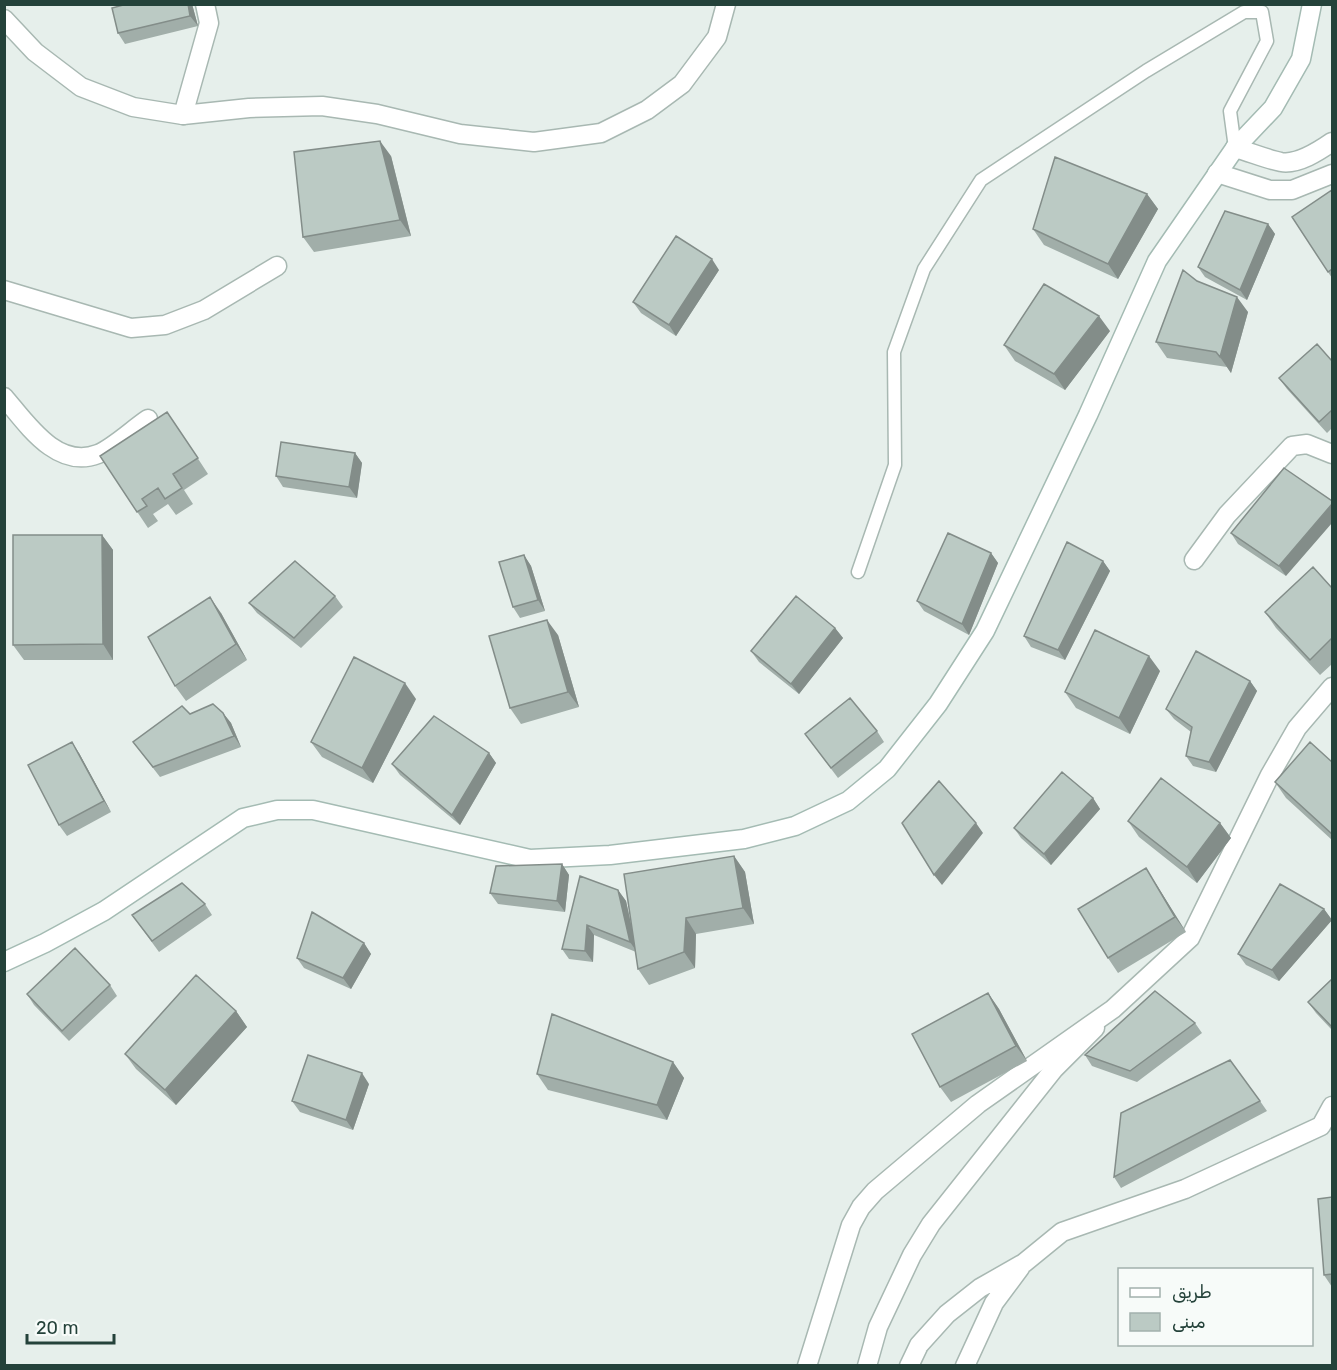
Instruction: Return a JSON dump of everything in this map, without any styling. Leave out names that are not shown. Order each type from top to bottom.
[{"type":"street","points":[[183,115],[209,22],[205,4]]},
{"type":"street","points":[[4,20],[35,52],[81,87],[133,106],[183,115],[249,108],[322,106],[378,114],[460,134],[534,142],[601,134],[647,110],[682,84],[717,37],[726,4]]},
{"type":"street","points":[[4,962],[104,911],[243,818],[276,810],[313,810],[530,859],[610,855],[744,839],[795,826],[848,801],[887,769],[938,704],[985,632],[1083,425],[1157,261],[1235,148],[1273,108],[1301,59],[1312,4]]},
{"type":"street","points":[[1235,148],[1281,162],[1294,161],[1332,142]]},
{"type":"street","points":[[1217,173],[1270,190],[1292,190],[1332,174]]},
{"type":"street","points":[[4,290],[131,328],[154,326],[165,325],[204,310],[277,266]]},
{"type":"street","points":[[4,397],[43,440],[60,453],[80,459],[99,454],[148,419]]},
{"type":"street","points":[[1194,560],[1227,515],[1292,446],[1307,444],[1332,454]]},
{"type":"street","points":[[867,1365],[878,1327],[912,1255],[931,1224],[1054,1069],[1113,1009],[1190,938],[1270,775],[1297,728],[1332,687]]},
{"type":"street","points":[[807,1365],[851,1225],[861,1207],[875,1191],[978,1104],[1113,1009]]},
{"type":"street","points":[[909,1365],[919,1345],[947,1314],[980,1288],[1024,1263],[1062,1232],[1185,1189],[1327,1127],[1332,1106]]},
{"type":"street","points":[[965,1365],[994,1302],[1024,1263]]},
{"type":"lane","points":[[858,572],[895,465],[894,352],[924,269],[981,180],[1146,71],[1244,12],[1262,12],[1267,41],[1230,111],[1235,148]]},
{"type":"building","points":[[127,4],[188,4],[190,16],[118,33],[112,8]]},
{"type":"building","points":[[380,141],[400,220],[303,237],[294,152]]},
{"type":"building","points":[[1055,157],[1147,194],[1108,264],[1033,229]]},
{"type":"building","points":[[1332,190],[1332,269],[1328,272],[1292,217]]},
{"type":"building","points":[[1225,211],[1268,224],[1240,290],[1198,267]]},
{"type":"building","points":[[676,236],[712,259],[669,325],[633,302]]},
{"type":"building","points":[[1183,270],[1197,281],[1237,297],[1220,357],[1216,352],[1156,342]]},
{"type":"building","points":[[1044,284],[1099,316],[1054,374],[1004,345]]},
{"type":"building","points":[[1317,344],[1332,361],[1332,410],[1319,422],[1279,378]]},
{"type":"building","points":[[167,412],[198,458],[173,474],[182,488],[165,499],[158,488],[142,499],[147,506],[137,512],[100,456]]},
{"type":"building","points":[[281,442],[355,453],[349,487],[276,476]]},
{"type":"building","points":[[1284,468],[1332,501],[1332,504],[1279,566],[1231,533]]},
{"type":"building","points":[[948,533],[991,553],[962,624],[917,601]]},
{"type":"building","points":[[13,535],[102,535],[103,644],[13,645]]},
{"type":"building","points":[[1067,542],[1103,561],[1058,650],[1024,636]]},
{"type":"building","points":[[524,555],[538,600],[513,607],[499,562]]},
{"type":"building","points":[[295,561],[335,596],[294,638],[249,603]]},
{"type":"building","points":[[1313,567],[1332,588],[1332,638],[1310,660],[1265,612]]},
{"type":"building","points":[[796,596],[835,628],[791,684],[751,651]]},
{"type":"building","points":[[210,597],[236,644],[175,686],[148,637]]},
{"type":"building","points":[[547,620],[568,692],[510,708],[489,636]]},
{"type":"building","points":[[1095,630],[1149,656],[1119,718],[1065,692]]},
{"type":"building","points":[[1196,651],[1250,681],[1209,762],[1186,756],[1192,727],[1166,709]]},
{"type":"building","points":[[354,657],[405,683],[362,768],[311,742]]},
{"type":"building","points":[[850,698],[877,731],[831,768],[805,734]]},
{"type":"building","points":[[213,704],[223,713],[234,736],[153,767],[133,742],[182,706],[190,714]]},
{"type":"building","points":[[434,716],[489,753],[452,815],[392,764]]},
{"type":"building","points":[[72,742],[104,801],[59,825],[28,765]]},
{"type":"building","points":[[1310,742],[1332,762],[1332,834],[1275,782]]},
{"type":"building","points":[[1062,772],[1093,798],[1044,854],[1014,828]]},
{"type":"building","points":[[1161,778],[1220,823],[1187,867],[1128,821]]},
{"type":"building","points":[[939,781],[976,823],[934,875],[902,823]]},
{"type":"building","points":[[734,856],[743,908],[686,918],[684,952],[638,969],[624,874]]},
{"type":"building","points":[[562,864],[557,901],[490,893],[496,866]]},
{"type":"building","points":[[1146,868],[1175,917],[1108,958],[1078,909]]},
{"type":"building","points":[[580,876],[618,890],[630,942],[587,925],[585,951],[562,949]]},
{"type":"building","points":[[182,883],[205,904],[152,941],[132,915]]},
{"type":"building","points":[[1280,884],[1324,909],[1272,970],[1238,954]]},
{"type":"building","points":[[312,912],[364,943],[343,978],[297,958]]},
{"type":"building","points":[[75,948],[110,985],[62,1031],[27,994]]},
{"type":"building","points":[[196,975],[236,1011],[165,1090],[125,1054]]},
{"type":"building","points":[[1332,979],[1332,1027],[1308,1002]]},
{"type":"building","points":[[1155,991],[1195,1023],[1130,1071],[1085,1055]]},
{"type":"building","points":[[988,993],[1016,1046],[940,1087],[912,1034]]},
{"type":"building","points":[[552,1014],[673,1062],[657,1105],[537,1074]]},
{"type":"building","points":[[308,1055],[362,1073],[346,1120],[292,1101]]},
{"type":"building","points":[[1230,1060],[1260,1101],[1114,1177],[1121,1113]]},
{"type":"building","points":[[1332,1197],[1332,1274],[1324,1275],[1318,1199]]}]
